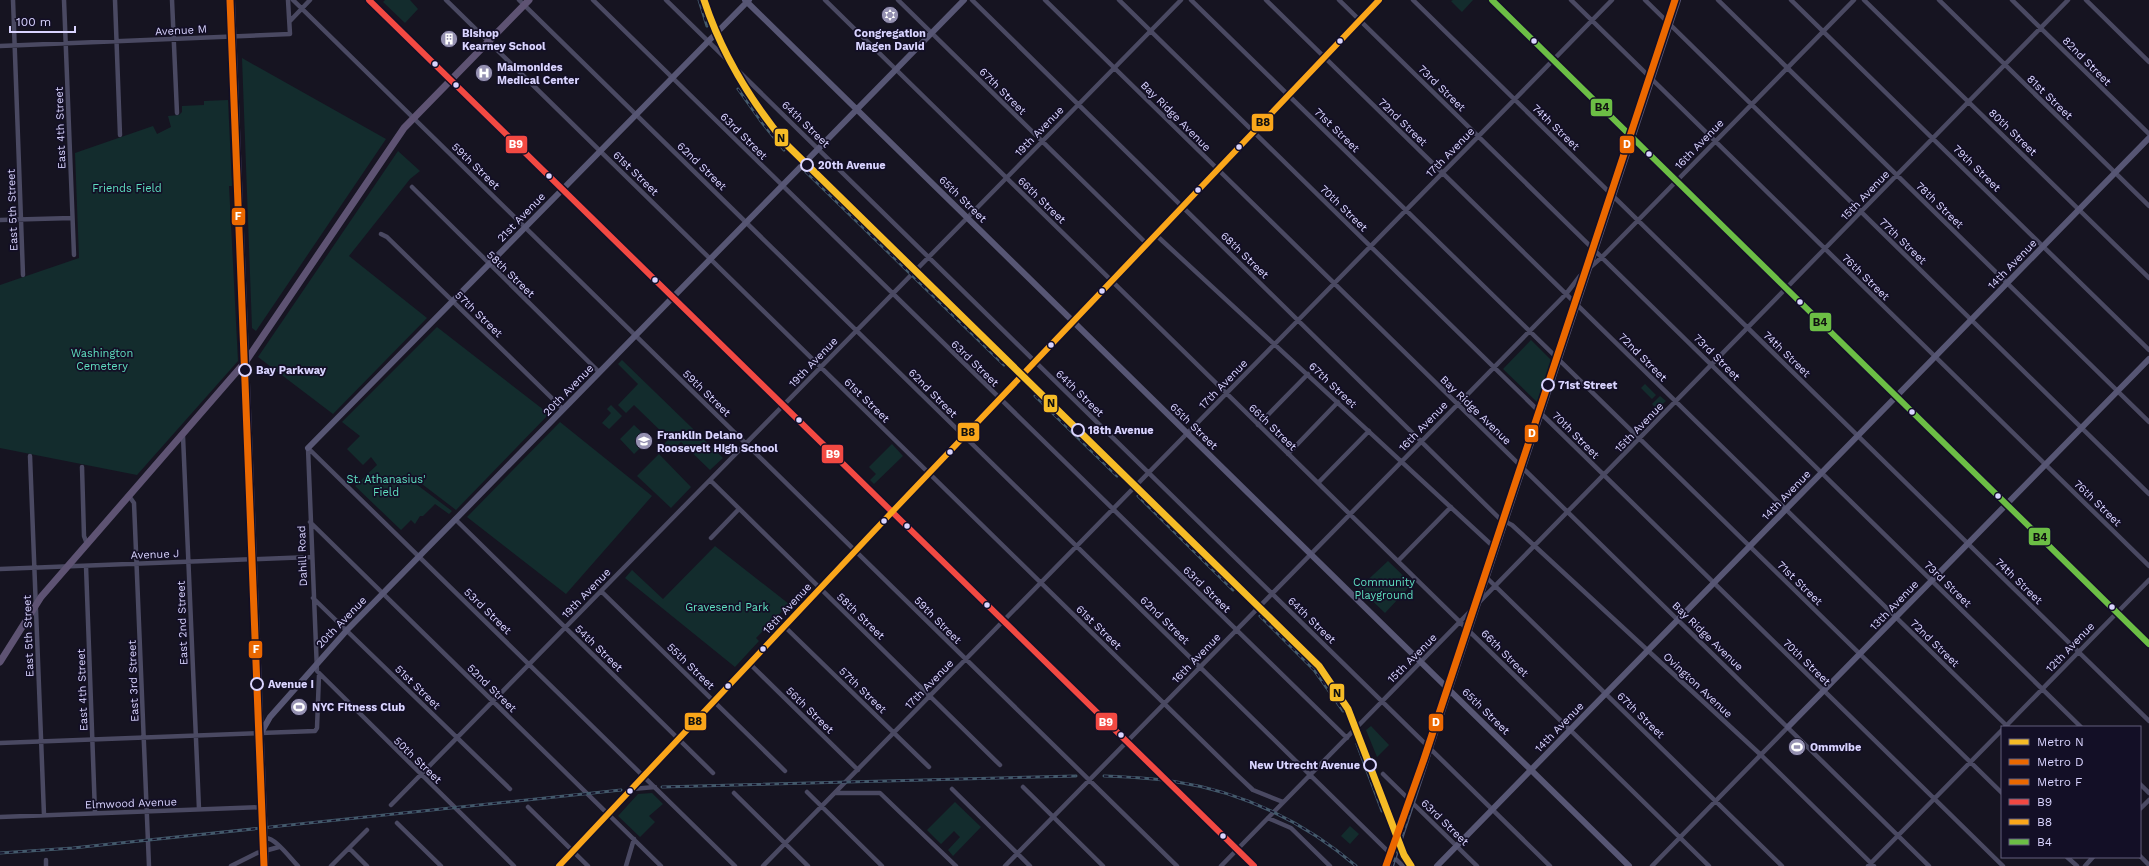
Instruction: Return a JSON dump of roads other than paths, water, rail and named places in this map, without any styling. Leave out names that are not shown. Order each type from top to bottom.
[{"type":"main road","points":[[232,0],[266,866]]},
{"type":"main road","name":"20th Avenue","points":[[261,733],[270,717],[316,663],[347,630],[964,0]]},
{"type":"main road","name":"18th Avenue","points":[[559,866],[855,551],[1379,0]]},
{"type":"main road","points":[[1492,0],[2149,644]]},
{"type":"main road","points":[[1391,866],[1678,0]]},
{"type":"main road","name":"21st Avenue","points":[[308,448],[747,1]]},
{"type":"main road","name":"65th Street","points":[[747,1],[1630,866]]},
{"type":"main road","points":[[0,662],[36,604],[67,566],[183,436],[246,361],[402,130],[488,42],[524,2]]},
{"type":"main road","name":"14th Avenue","points":[[1437,866],[1896,396],[1936,358],[1971,320],[2149,138]]},
{"type":"main road","name":"13th Avenue","points":[[1788,728],[2149,359]]},
{"type":"street","name":"East 5th Street","points":[[13,0],[23,275]]},
{"type":"street","name":"East 4th Street","points":[[64,0],[74,256]]},
{"type":"street","points":[[115,0],[120,135]]},
{"type":"street","points":[[172,0],[177,113]]},
{"type":"street","points":[[288,0],[290,22]]},
{"type":"street","name":"59th Street","points":[[294,0],[1177,866]]},
{"type":"street","points":[[290,22],[310,0]]},
{"type":"street","points":[[369,0],[1254,866]]},
{"type":"street","name":"61st Street","points":[[446,0],[1253,790],[1282,803]]},
{"type":"street","name":"63rd Street","points":[[592,0],[1347,738]]},
{"type":"street","name":"64th Street","points":[[666,0],[1550,866]]},
{"type":"street","name":"66th Street","points":[[825,0],[1709,866]]},
{"type":"street","name":"67th Street","points":[[898,0],[1147,244]]},
{"type":"street","name":"68th Street","points":[[972,0],[1505,522]]},
{"type":"street","name":"Bay Ridge Avenue","points":[[1045,0],[1929,866]]},
{"type":"street","name":"70th Street","points":[[1119,0],[2003,866]]},
{"type":"street","name":"19th Avenue","points":[[391,806],[601,590],[1181,0]]},
{"type":"street","name":"71st Street","points":[[1191,0],[2001,792]]},
{"type":"street","name":"72nd Street","points":[[1266,0],[2006,726]]},
{"type":"street","name":"73rd Street","points":[[1339,0],[2081,726]]},
{"type":"street","name":"74th Street","points":[[1413,0],[2149,721]]},
{"type":"street","name":"76th Street","points":[[1571,0],[2149,566]]},
{"type":"street","name":"17th Avenue","points":[[764,866],[1612,0]]},
{"type":"street","name":"77th Street","points":[[1645,0],[2149,494]]},
{"type":"street","name":"78th Street","points":[[1718,0],[2149,422]]},
{"type":"street","name":"79th Street","points":[[1791,0],[2149,350]]},
{"type":"street","name":"16th Avenue","points":[[1005,866],[1350,515],[1421,440],[1566,294],[1590,267],[1602,257],[1715,140],[1854,0]]},
{"type":"street","name":"80th Street","points":[[1864,0],[2149,278]]},
{"type":"street","name":"81st Street","points":[[1939,0],[2149,206]]},
{"type":"street","name":"82nd Street","points":[[2012,0],[2149,134]]},
{"type":"street","name":"15th Avenue","points":[[1221,866],[1460,622],[1478,606],[2068,0]]},
{"type":"street","points":[[2086,0],[2149,62]]},
{"type":"street","name":"62nd Street","points":[[524,2],[746,223],[1403,866]]},
{"type":"street","name":"Avenue M","points":[[0,46],[290,34],[290,22]]},
{"type":"street","name":"58th Street","points":[[412,187],[599,372]]},
{"type":"street","points":[[0,220],[72,218]]},
{"type":"street","name":"57th Street","points":[[382,234],[387,237],[564,409]]},
{"type":"street","name":"67th Street","points":[[1156,235],[1496,549]]},
{"type":"street","points":[[1258,425],[1308,374]]},
{"type":"street","points":[[1288,454],[1338,402]]},
{"type":"street","points":[[1318,483],[1369,431]]},
{"type":"street","name":"East 2nd Street","points":[[183,436],[199,809]]},
{"type":"street","name":"Dahill Road","points":[[308,448],[316,663]]},
{"type":"street","name":"53rd Street","points":[[308,448],[735,866]]},
{"type":"street","name":"East 5th Street","points":[[30,456],[44,815]]},
{"type":"street","points":[[82,467],[84,536],[88,544]]},
{"type":"street","name":"58th Street","points":[[710,480],[1000,765]]},
{"type":"street","name":"East 3rd Street","points":[[129,496],[134,503],[149,866]]},
{"type":"street","points":[[1398,562],[1451,507]]},
{"type":"street","points":[[711,538],[739,509]]},
{"type":"street","name":"54th Street","points":[[455,520],[713,773]]},
{"type":"street","name":"52nd Street","points":[[310,522],[661,866]]},
{"type":"street","name":"Ovington Avenue","points":[[1505,522],[1761,755],[1871,865]]},
{"type":"street","name":"Avenue J","points":[[0,569],[311,557]]},
{"type":"street","name":"East 4th Street","points":[[86,566],[95,813]]},
{"type":"street","name":"67th Street","points":[[1487,578],[1782,866]]},
{"type":"street","name":"12th Avenue","points":[[2006,726],[2149,580]]},
{"type":"street","name":"55th Street","points":[[601,590],[785,771]]},
{"type":"street","name":"51st Street","points":[[313,598],[510,789]]},
{"type":"street","name":"57th Street","points":[[784,626],[929,767]]},
{"type":"street","points":[[0,743],[316,730],[319,675],[316,663]]},
{"type":"street","name":"56th Street","points":[[749,663],[857,772]]},
{"type":"street","name":"50th Street","points":[[319,675],[514,866]]},
{"type":"street","name":"13th Avenue","points":[[1652,866],[1788,728]]},
{"type":"street","points":[[1871,865],[2001,731]]},
{"type":"street","name":"63rd Street","points":[[1383,774],[1477,866]]},
{"type":"street","points":[[2141,785],[2149,793]]},
{"type":"street","points":[[632,789],[655,787]]},
{"type":"street","points":[[1023,787],[1103,866]]},
{"type":"street","points":[[952,789],[1030,866]]},
{"type":"street","points":[[807,792],[882,866]]},
{"type":"street","points":[[734,793],[808,866]]},
{"type":"street","points":[[836,793],[880,793],[956,866]]},
{"type":"street","points":[[2141,808],[2149,800]]},
{"type":"street","name":"Elmwood Avenue","points":[[0,817],[264,807]]},
{"type":"street","points":[[528,807],[588,866]]},
{"type":"street","points":[[1268,817],[1291,828],[1330,866]]},
{"type":"street","points":[[397,823],[441,866]]},
{"type":"street","points":[[331,866],[367,830]]},
{"type":"street","points":[[265,836],[273,840],[298,866]]},
{"type":"street","points":[[626,866],[634,839]]},
{"type":"street","points":[[230,866],[265,850],[279,847]]},
{"type":"street","points":[[348,848],[367,866]]},
{"type":"street","points":[[2141,857],[2149,865]]},
{"type":"street","points":[[2068,858],[2076,866]]},
{"type":"street","points":[[2085,866],[2092,858]]},
{"type":"street","points":[[46,860],[46,866]]},
{"type":"railway","points":[[232,0],[266,866]]},
{"type":"railway","points":[[699,0],[707,26]]},
{"type":"railway","points":[[1392,866],[1678,0]]},
{"type":"railway","points":[[738,89],[784,150]]},
{"type":"railway","points":[[806,172],[1004,365]]},
{"type":"railway","points":[[1035,396],[1117,476]]},
{"type":"railway","points":[[1138,496],[1233,590]]},
{"type":"railway","points":[[1260,616],[1314,670],[1343,711]]},
{"type":"railway","points":[[1357,744],[1382,811]]},
{"type":"railway","points":[[662,787],[1076,776]]},
{"type":"railway","points":[[1104,776],[1177,782],[1226,793],[1295,823],[1337,850],[1356,866]]},
{"type":"railway","points":[[0,853],[73,848],[621,790]]},
{"type":"metro line","name":"F","points":[[230,0],[264,866]]},
{"type":"metro line","name":"N","points":[[704,0],[720,40],[739,77],[762,112],[788,146],[1319,666],[1348,709],[1404,855],[1411,866]]},
{"type":"metro line","name":"D","points":[[1386,866],[1424,759],[1675,0]]},
{"type":"place","name":"Congregation Magen David","points":[[890,15]]},
{"type":"place","name":"Bishop Kearney School","points":[[449,39]]},
{"type":"place","name":"Maimonides Medical Center","points":[[484,73]]},
{"type":"place","name":"20th Avenue","points":[[807,165]]},
{"type":"place","name":"Bay Parkway","points":[[245,370]]},
{"type":"place","name":"71st Street","points":[[1548,385]]},
{"type":"place","name":"18th Avenue","points":[[1078,430]]},
{"type":"place","name":"Franklin Delano Roosevelt High School","points":[[644,441]]},
{"type":"place","name":"Avenue I","points":[[257,684]]},
{"type":"place","name":"NYC Fitness Club","points":[[299,707]]},
{"type":"place","name":"Ommvibe","points":[[1797,747]]},
{"type":"place","name":"New Utrecht Avenue","points":[[1370,765]]},
{"type":"park label","name":"Friends Field","points":[[127,188]]},
{"type":"park label","name":"Washington Cemetery","points":[[102,359]]},
{"type":"park label","name":"St. Athanasius' Field","points":[[386,485]]},
{"type":"park label","name":"Community Playground","points":[[1384,588]]},
{"type":"park label","name":"Gravesend Park","points":[[727,607]]}]
